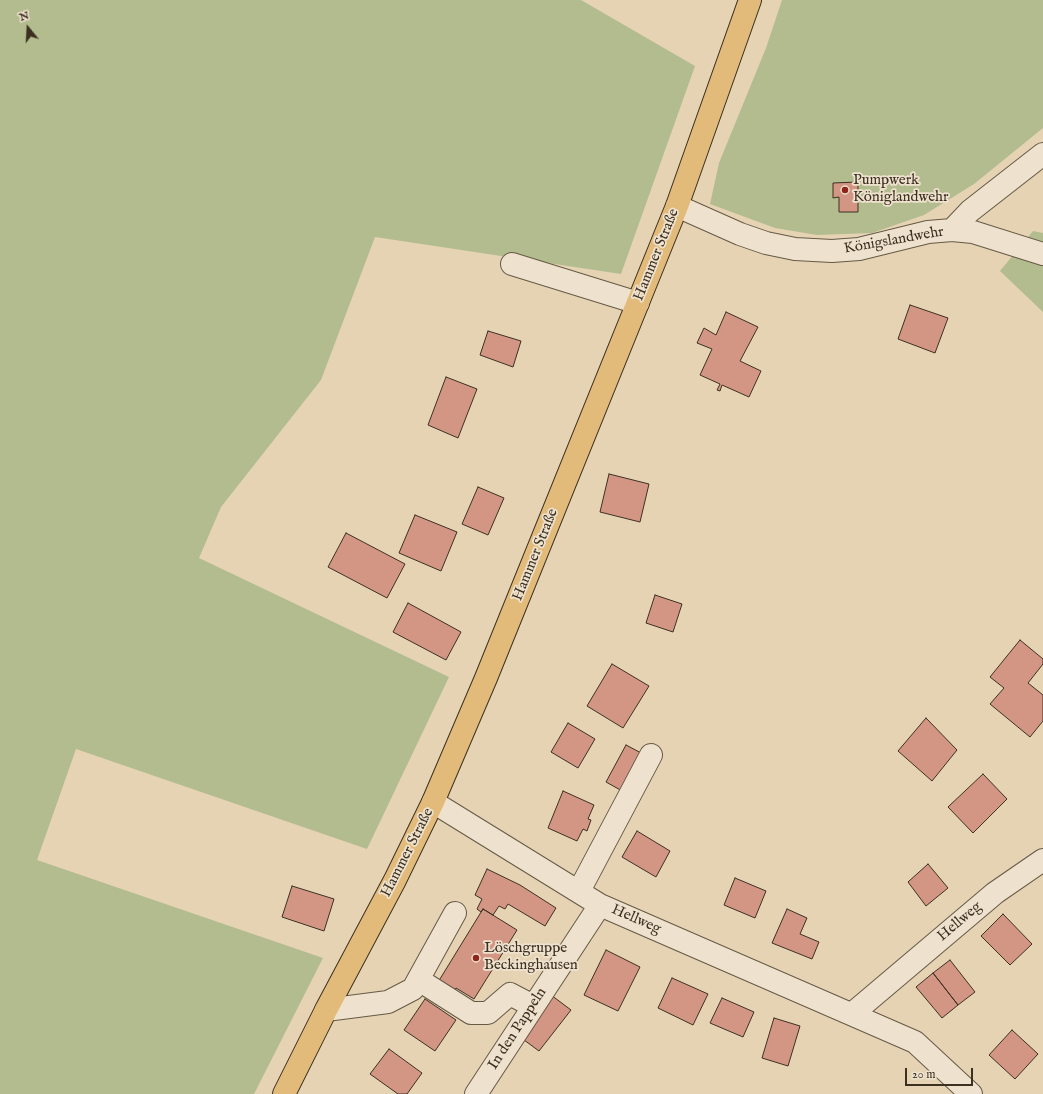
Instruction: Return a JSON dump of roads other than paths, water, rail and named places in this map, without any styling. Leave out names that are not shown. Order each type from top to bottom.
[{"type":"main road","name":"Hammer Straße","points":[[284,1094],[326,1010],[395,880],[433,802],[492,664],[677,206],[750,0]]},
{"type":"street","name":"Königslandwehr","points":[[677,206],[740,234],[766,243],[795,249],[832,252],[859,249],[928,232],[952,230],[970,211],[1043,154]]},
{"type":"street","points":[[952,230],[980,234],[1043,254]]},
{"type":"street","points":[[512,264],[638,303]]},
{"type":"street","points":[[579,891],[651,755]]},
{"type":"street","name":"Hellweg","points":[[433,802],[600,905],[915,1042],[971,1094]]},
{"type":"street","name":"Hellweg","points":[[852,1014],[995,893],[1043,860]]},
{"type":"street","name":"In den Pappeln","points":[[476,1094],[600,905]]},
{"type":"street","points":[[326,1010],[388,1002],[413,989],[455,913]]},
{"type":"street","points":[[419,980],[471,1013],[488,1013],[510,994],[533,1006]]},
{"type":"place","name":"Pumpwerk Königlandwehr","points":[[845,190]]},
{"type":"place","name":"Löschgruppe Beckinghausen","points":[[476,958]]}]
